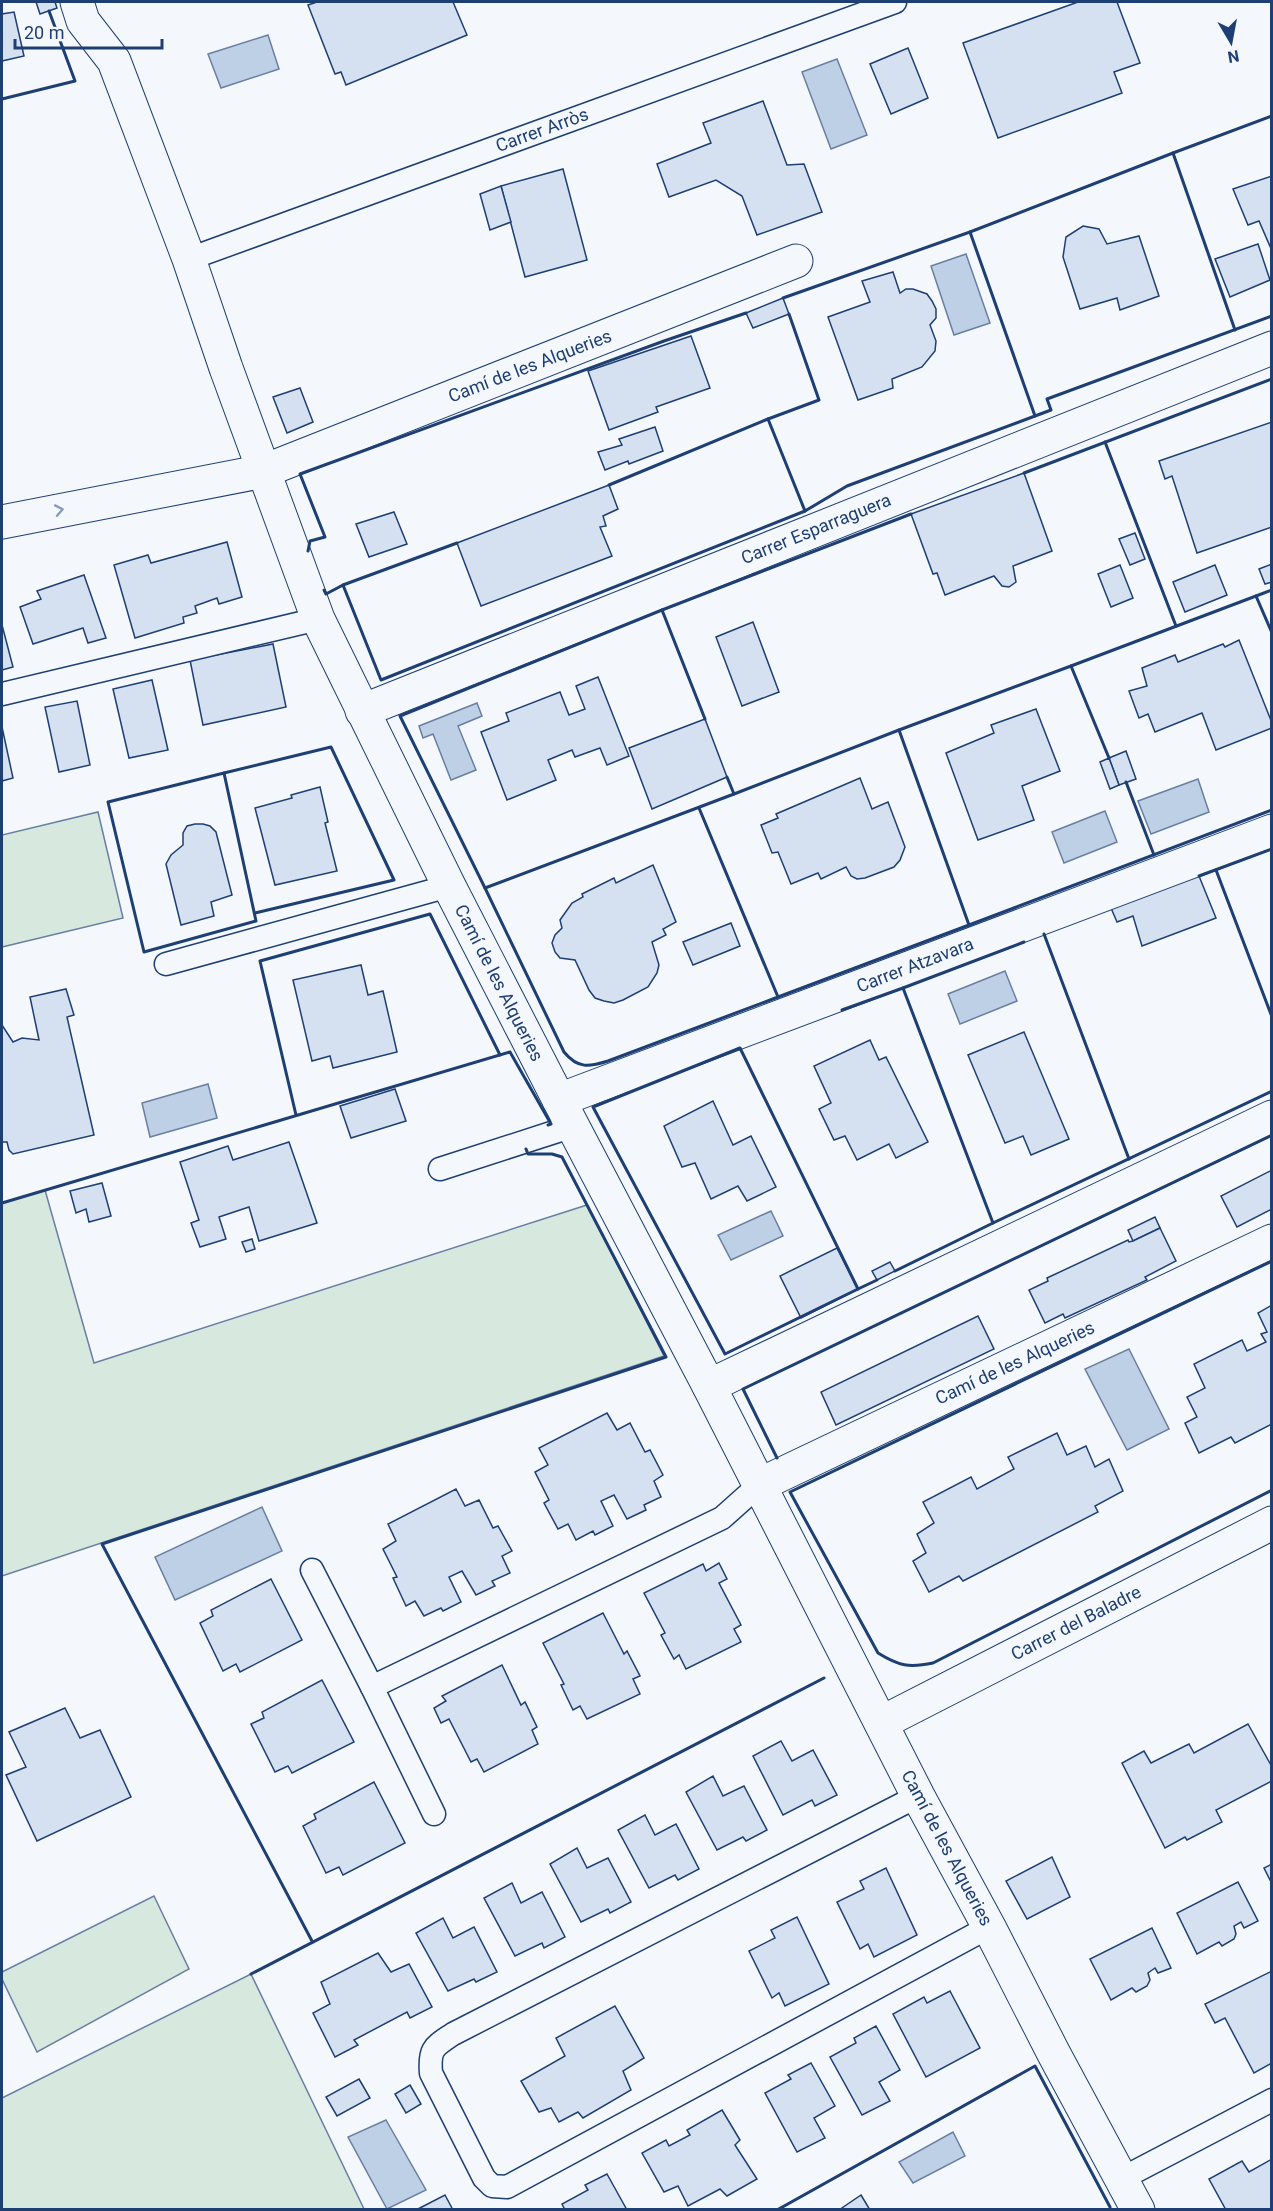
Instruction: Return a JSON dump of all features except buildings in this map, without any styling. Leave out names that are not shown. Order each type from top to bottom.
[{"type":"street","name":"Camí de les Alqueries","points":[[77,2],[83,21],[114,61],[189,259],[318,620],[449,886],[709,1386],[880,1723],[1137,2210]]},
{"type":"street","name":"Camí de les Alqueries","points":[[264,471],[796,261]]},
{"type":"street","name":"Carrer Esparraguera","points":[[362,711],[1272,348]]},
{"type":"street","points":[[2,522],[264,471]]},
{"type":"street","name":"Carrer Atzavara","points":[[566,1113],[1272,831]]},
{"type":"street","points":[[709,1386],[1272,1117]]},
{"type":"street","name":"Camí de les Alqueries","points":[[759,1485],[1272,1241]]},
{"type":"street","name":"Carrer del Baladre","points":[[880,1723],[1272,1523]]},
{"type":"lane","name":"Carrer Arròs","points":[[189,259],[895,2]]},
{"type":"lane","points":[[2,694],[318,620]]},
{"type":"lane","points":[[166,964],[449,886]]},
{"type":"lane","points":[[440,1169],[566,1113]]},
{"type":"lane","points":[[372,1687],[722,1518],[759,1485]]},
{"type":"lane","points":[[312,1570],[434,1814]]},
{"type":"lane","points":[[918,1796],[453,2034],[437,2045],[430,2056],[432,2073],[484,2178],[492,2186],[507,2187],[989,1927]]},
{"type":"lane","points":[[1121,2178],[1272,2100]]},
{"type":"shaded area","points":[[98,812],[123,918],[2,947],[2,835]]},
{"type":"shaded area","points":[[45,1190],[94,1363],[587,1205],[664,1356],[2,1576],[2,1203]]},
{"type":"shaded area","points":[[154,1896],[189,1969],[37,2052],[2,1979],[2,1972]]},
{"type":"shaded area","points":[[251,1974],[364,2209],[2,2209],[2,2098]]},
{"type":"water","points":[[268,35],[279,69],[221,88],[208,54]]},
{"type":"water","points":[[837,59],[867,135],[831,149],[802,72]]},
{"type":"water","points":[[966,254],[990,323],[954,335],[931,266]]},
{"type":"water","points":[[477,703],[482,716],[458,726],[476,770],[451,780],[433,734],[423,738],[419,726]]},
{"type":"water","points":[[1198,779],[1209,812],[1151,834],[1138,801]]},
{"type":"water","points":[[1105,811],[1117,842],[1064,863],[1052,832]]},
{"type":"water","points":[[1005,971],[1017,1001],[960,1024],[948,994]]},
{"type":"water","points":[[208,1084],[217,1118],[150,1137],[142,1103]]},
{"type":"water","points":[[771,1211],[783,1236],[731,1260],[718,1235]]},
{"type":"water","points":[[1129,1349],[1169,1429],[1127,1450],[1085,1369]]},
{"type":"water","points":[[262,1507],[282,1551],[175,1600],[155,1557]]},
{"type":"water","points":[[386,2120],[426,2190],[387,2209],[348,2137]]},
{"type":"water","points":[[953,2132],[965,2156],[913,2183],[899,2162]]},
{"type":"wall","points":[[2,99],[75,81],[49,11]]},
{"type":"wall","points":[[1235,330],[1173,153],[1272,116]]},
{"type":"wall","points":[[1173,153],[970,232],[1035,416],[1051,410],[1047,399],[1272,316]]},
{"type":"wall","points":[[783,298],[970,232]]},
{"type":"wall","points":[[308,551],[310,541],[325,537],[300,474],[746,313]]},
{"type":"wall","points":[[789,314],[819,400],[768,419],[805,511],[847,486],[1035,416]]},
{"type":"wall","points":[[1024,473],[1272,379]]},
{"type":"wall","points":[[609,485],[768,419]]},
{"type":"wall","points":[[1105,442],[1176,626]]},
{"type":"wall","points":[[457,543],[343,585],[381,680],[805,511]]},
{"type":"wall","points":[[662,610],[911,514]]},
{"type":"wall","points":[[324,590],[326,594],[343,585]]},
{"type":"wall","points":[[1256,596],[1272,590]]},
{"type":"wall","points":[[1071,666],[1256,596],[1272,633]]},
{"type":"wall","points":[[705,719],[662,610],[400,716],[485,888],[734,794],[727,777]]},
{"type":"wall","points":[[899,730],[1071,666],[1109,758]]},
{"type":"wall","points":[[734,794],[899,730],[969,925],[778,997]]},
{"type":"wall","points":[[224,773],[331,747],[394,880],[255,913]]},
{"type":"wall","points":[[224,773],[256,921],[144,952],[108,802],[224,773]]},
{"type":"wall","points":[[1126,782],[1154,855]]},
{"type":"wall","points":[[485,888],[564,1052],[579,1064],[595,1065],[608,1061],[778,997],[699,808]]},
{"type":"wall","points":[[969,925],[1272,810]]},
{"type":"wall","points":[[1199,876],[1272,849]]},
{"type":"wall","points":[[1216,870],[1272,1017]]},
{"type":"wall","points":[[296,1115],[260,961],[430,914],[500,1055]]},
{"type":"wall","points":[[1044,934],[1129,1159]]},
{"type":"wall","points":[[903,988],[1024,942]]},
{"type":"wall","points":[[842,1010],[903,988],[993,1223],[895,1271]]},
{"type":"wall","points":[[740,1048],[858,1289],[725,1354],[593,1107],[740,1048]]},
{"type":"wall","points":[[2,1203],[510,1052],[551,1124],[548,1125]]},
{"type":"wall","points":[[993,1223],[1272,1091]]},
{"type":"wall","points":[[777,1458],[743,1389],[1272,1135]]},
{"type":"wall","points":[[312,1941],[102,1544],[666,1357],[562,1157],[552,1154],[528,1154],[526,1149]]},
{"type":"wall","points":[[1272,1261],[790,1492],[878,1653],[898,1663],[917,1665],[933,1663],[1272,1490]]},
{"type":"wall","points":[[858,1289],[877,1280]]},
{"type":"wall","points":[[251,1974],[824,1678]]},
{"type":"wall","points":[[777,2210],[1035,2066],[1110,2207]]}]
